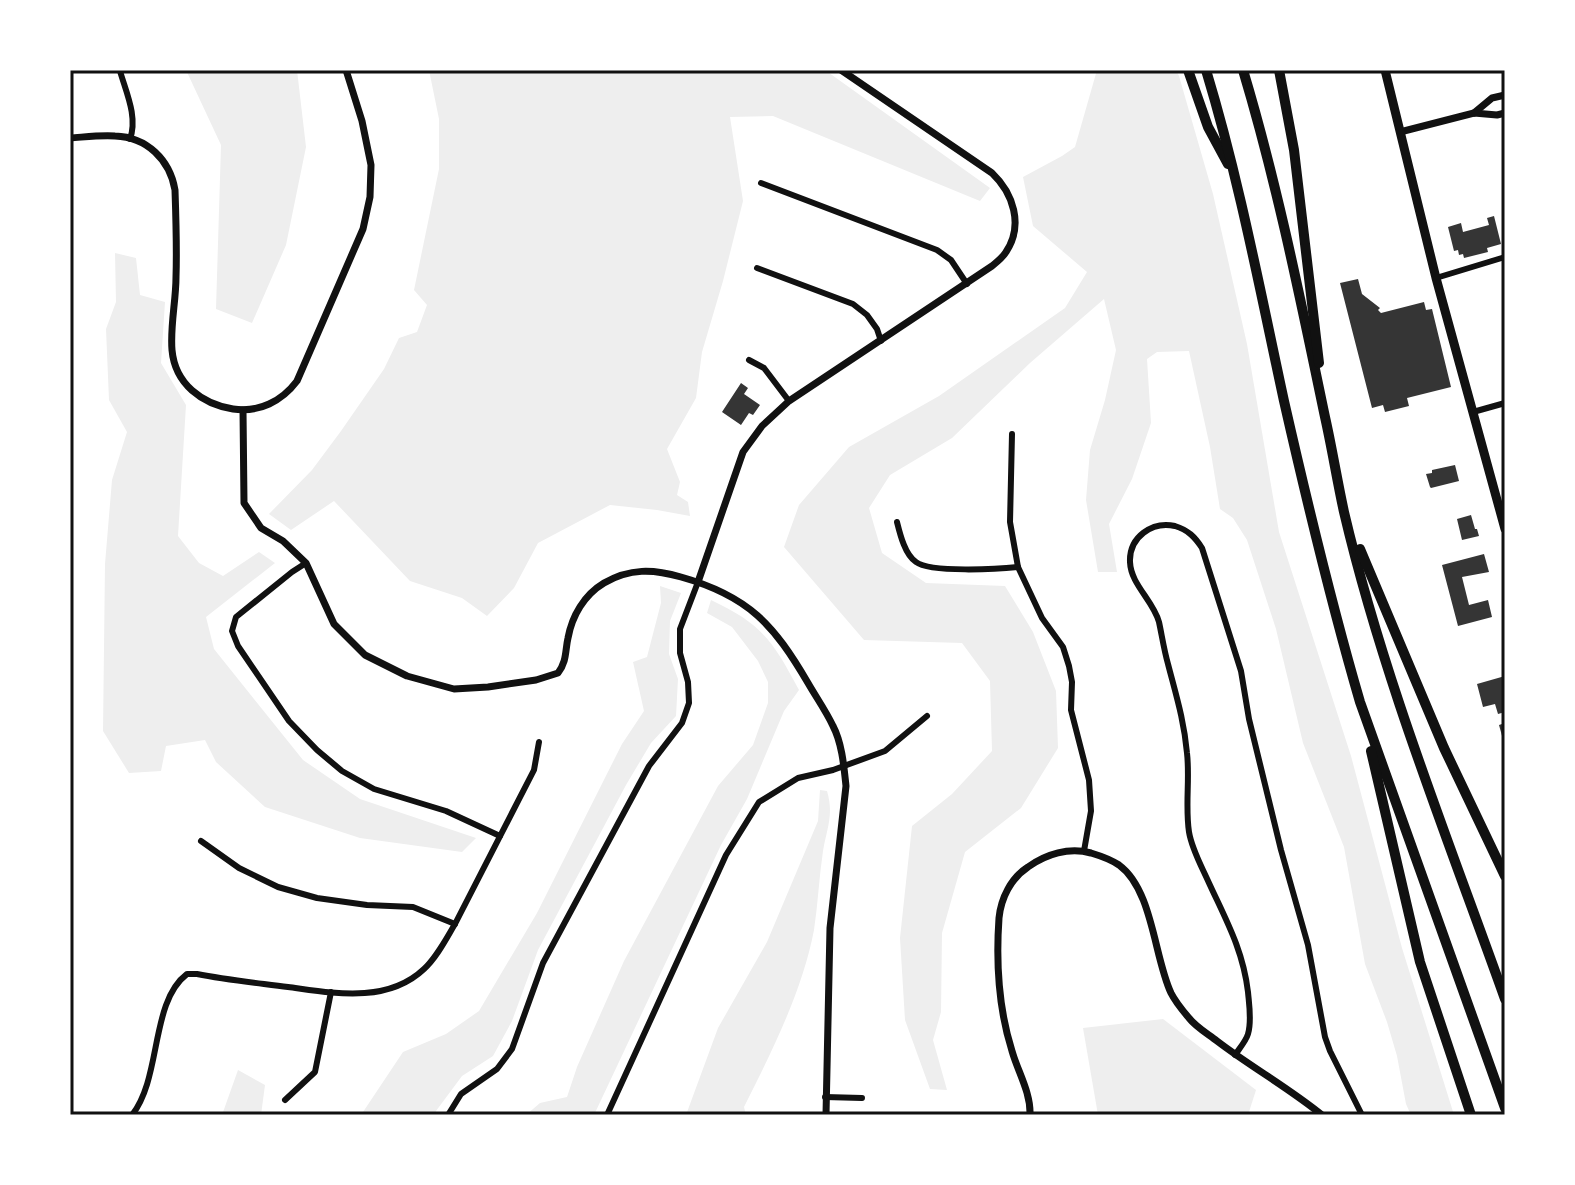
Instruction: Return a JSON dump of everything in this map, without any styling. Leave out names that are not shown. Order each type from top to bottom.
[{"type":"highway","points":[[1188,70],[1208,127],[1235,176]]},
{"type":"highway","points":[[1206,70],[1235,176],[1284,402],[1342,642],[1360,702],[1505,1108]]},
{"type":"highway","points":[[1243,70],[1263,137],[1344,511],[1380,641],[1505,999]]},
{"type":"highway","points":[[1279,70],[1294,150],[1325,416]]},
{"type":"highway","points":[[1344,511],[1444,748],[1505,876]]},
{"type":"highway","points":[[1360,702],[1420,962],[1471,1115]]},
{"type":"main road","points":[[1385,70],[1436,278],[1505,529]]},
{"type":"street","points":[[70,138],[116,135],[143,143],[165,161],[175,190],[176,278],[172,350],[176,368],[198,396],[219,406],[243,410],[268,405],[278,400],[297,381],[363,229],[370,197],[371,165],[362,121],[346,70]]},
{"type":"street","points":[[448,1115],[461,1094],[497,1069],[512,1049],[543,963],[649,766],[682,723],[689,703],[688,682],[680,653],[680,629],[743,452],[762,426],[789,401],[992,266],[1007,251],[1014,233],[1015,216],[1004,185],[974,159],[841,70]]},
{"type":"street","points":[[120,71],[132,112],[134,129],[130,139]]},
{"type":"street","points":[[1474,113],[1492,98],[1505,95]]},
{"type":"street","points":[[1400,132],[1474,113],[1505,113]]},
{"type":"street","points":[[761,183],[937,250],[951,260],[967,284]]},
{"type":"street","points":[[1436,278],[1505,257]]},
{"type":"street","points":[[757,268],[853,304],[867,315],[881,341]]},
{"type":"street","points":[[749,360],[764,368],[789,401]]},
{"type":"street","points":[[1473,412],[1505,403]]},
{"type":"street","points":[[243,410],[244,503],[261,528],[283,541],[306,563],[334,624],[365,655],[407,676],[454,689],[500,686],[558,673],[566,659],[571,622],[580,606],[602,584],[644,570],[698,582],[749,608],[770,625],[835,729],[844,767],[846,786],[830,928],[826,1115]]},
{"type":"street","points":[[1012,434],[1010,522],[1018,567],[1042,618],[1063,647],[1072,682],[1071,710],[1089,780],[1091,811],[1084,851]]},
{"type":"street","points":[[897,522],[901,540],[915,562],[933,568],[1018,567]]},
{"type":"street","points":[[1235,1055],[1248,1035],[1250,1006],[1245,966],[1193,847],[1187,810],[1188,756],[1182,711],[1158,619],[1153,605],[1139,587],[1130,561],[1136,541],[1143,531],[1163,525],[1187,530],[1202,548],[1241,671],[1249,719],[1281,850],[1308,945],[1325,1037],[1362,1115]]},
{"type":"street","points":[[306,563],[236,617],[232,631],[238,646],[289,721],[342,771],[374,789],[446,811],[500,836]]},
{"type":"street","points":[[607,1115],[726,855],[759,802],[798,778],[844,767],[885,751],[927,716]]},
{"type":"street","points":[[132,1115],[149,1082],[172,990],[187,974],[331,992],[371,993],[407,981],[424,969],[455,924],[534,770],[539,742]]},
{"type":"street","points":[[201,841],[239,868],[278,887],[317,898],[413,907],[455,924]]},
{"type":"street","points":[[1030,1115],[1030,1103],[1004,1022],[999,916],[1009,886],[1022,870],[1058,852],[1084,851],[1121,866],[1131,878],[1143,901],[1171,994],[1189,1019],[1322,1115]]},
{"type":"street","points":[[285,1100],[315,1072],[331,992]]},
{"type":"street","points":[[825,1097],[862,1098]]},
{"type":"shaded area","points":[[186,70],[297,70],[306,147],[286,245],[252,323],[216,309],[221,145]]},
{"type":"shaded area","points":[[429,70],[825,70],[990,188],[980,201],[773,116],[730,117],[743,201],[702,352],[696,398],[667,449],[680,482],[677,495],[688,502],[690,516],[610,505],[538,543],[514,588],[487,616],[462,598],[410,581],[334,501],[291,530],[269,514],[312,470],[341,431],[384,369],[399,338],[417,332],[427,305],[414,290],[439,169],[439,119]]},
{"type":"shaded area","points":[[1097,70],[1176,70],[1179,76],[1213,194],[1247,344],[1279,532],[1351,756],[1402,948],[1454,1115],[1411,1115],[1406,1104],[1397,1056],[1365,964],[1344,847],[1303,743],[1276,629],[1247,540],[1233,518],[1220,509],[1189,351],[1157,352],[1147,359],[1151,423],[1132,479],[1109,524],[1117,572],[1098,572],[1086,500],[1090,450],[1116,350],[1104,299],[1030,363],[952,438],[890,475],[869,508],[882,553],[926,583],[1005,586],[1033,632],[1056,691],[1058,748],[1021,808],[965,852],[942,933],[941,1012],[933,1040],[947,1090],[930,1089],[905,1020],[900,938],[912,826],[952,794],[992,751],[990,681],[962,643],[864,640],[784,547],[799,505],[849,447],[939,396],[1065,308],[1087,272],[1033,226],[1023,177],[1075,147]]},
{"type":"shaded area","points":[[115,253],[136,258],[140,295],[165,302],[161,363],[186,405],[178,536],[199,563],[223,576],[259,552],[275,563],[206,617],[214,649],[303,760],[360,799],[476,838],[462,852],[360,838],[265,807],[216,762],[205,740],[166,746],[161,771],[129,773],[103,731],[105,564],[112,480],[127,432],[109,400],[106,329],[116,302]]},
{"type":"shaded area","points":[[660,586],[681,593],[670,621],[669,654],[678,679],[676,716],[651,743],[626,785],[538,950],[512,1021],[493,1056],[462,1076],[436,1115],[361,1115],[403,1052],[446,1034],[479,1011],[537,913],[622,744],[644,711],[633,662],[647,657],[661,603]]},
{"type":"shaded area","points":[[711,600],[743,617],[764,636],[799,690],[784,711],[747,799],[721,845],[594,1115],[526,1115],[540,1103],[567,1097],[624,961],[718,786],[753,745],[768,703],[768,682],[758,661],[732,627],[707,613]]},
{"type":"shaded area","points":[[820,790],[827,791],[830,814],[814,930],[802,976],[785,1021],[744,1107],[746,1115],[686,1115],[718,1028],[767,942],[818,821]]},
{"type":"shaded area","points":[[1163,1019],[1256,1090],[1248,1115],[1098,1115],[1083,1028]]},
{"type":"shaded area","points":[[238,1070],[265,1085],[261,1115],[222,1115]]},
{"type":"building","points":[[1494,216],[1501,244],[1487,248],[1488,252],[1464,258],[1458,250],[1454,251],[1448,227],[1461,223],[1463,232],[1489,225],[1487,218]]},
{"type":"building","points":[[1358,279],[1362,294],[1380,308],[1381,313],[1424,302],[1426,310],[1432,309],[1451,387],[1407,398],[1409,406],[1385,412],[1383,405],[1372,408],[1340,283]]},
{"type":"building","points":[[741,383],[748,388],[744,394],[760,405],[753,415],[749,413],[741,425],[722,412]]},
{"type":"building","points":[[1455,465],[1459,481],[1430,487],[1426,474]]},
{"type":"building","points":[[1471,515],[1479,536],[1462,540],[1457,519]]},
{"type":"building","points":[[1484,554],[1489,572],[1462,577],[1469,605],[1488,600],[1492,617],[1458,626],[1442,565]]},
{"type":"building","points":[[1505,676],[1505,712],[1498,714],[1495,704],[1483,707],[1477,684]]},
{"type":"building","points":[[1505,723],[1505,743],[1504,743],[1499,725]]}]
